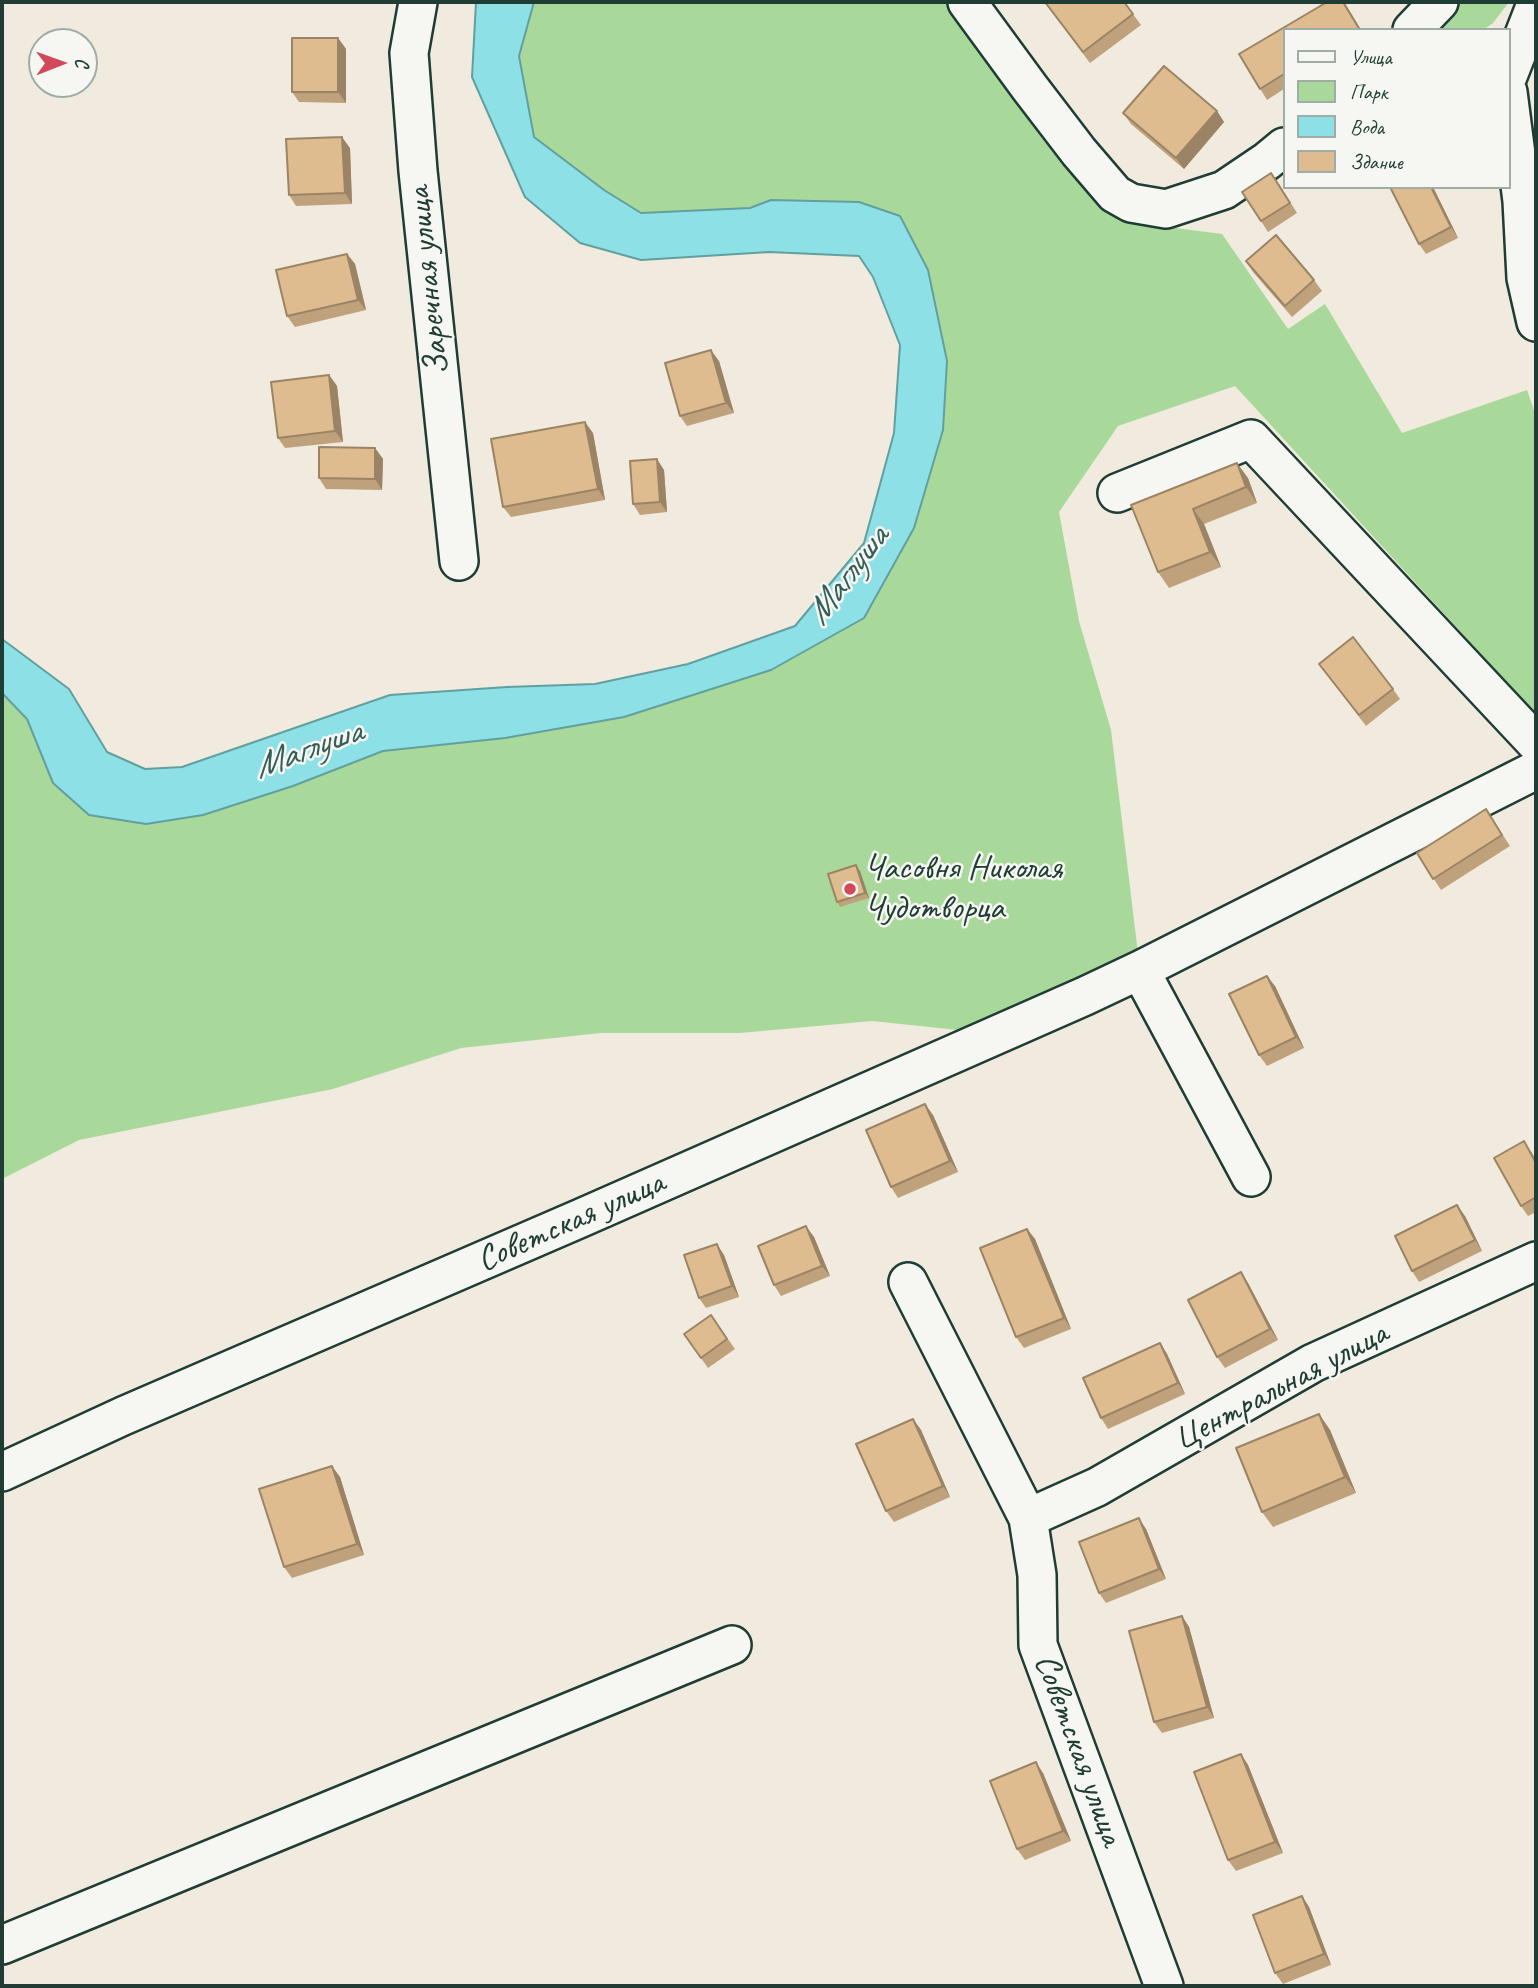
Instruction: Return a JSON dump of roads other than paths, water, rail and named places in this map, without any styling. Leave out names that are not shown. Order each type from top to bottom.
[{"type":"street","name":"Заречная улица","points":[[418,2],[409,52],[418,171],[458,561]]},
{"type":"street","points":[[967,2],[1079,152],[1115,194],[1131,204],[1166,209],[1224,190],[1282,149]]},
{"type":"street","points":[[1414,28],[1439,2]]},
{"type":"street","points":[[1510,71],[1536,4]]},
{"type":"street","points":[[1510,108],[1522,201],[1527,278],[1536,322]]},
{"type":"street","points":[[1117,493],[1251,439],[1536,743]]},
{"type":"street","points":[[1251,1177],[1140,970],[1536,769]]},
{"type":"street","name":"Советская улица","points":[[2,1472],[123,1416],[581,1218],[1140,970]]},
{"type":"street","name":"Центральная улица","points":[[1028,1518],[1097,1487],[1313,1363],[1536,1261]]},
{"type":"street","name":"Советская улица","points":[[908,1282],[1028,1518],[1037,1575],[1038,1645],[1164,1986]]},
{"type":"street","points":[[2,1945],[732,1645]]},
{"type":"water","name":"Маглуша","points":[[476,2],[534,2],[519,56],[534,137],[604,190],[641,213],[750,208],[771,200],[859,202],[900,216],[928,270],[947,361],[943,430],[914,528],[864,618],[771,670],[624,717],[505,738],[383,751],[293,786],[203,815],[146,824],[89,815],[53,783],[27,719],[2,693],[2,639],[69,689],[107,752],[145,769],[182,767],[390,695],[595,684],[688,664],[795,626],[864,543],[894,433],[900,345],[873,277],[859,256],[769,252],[641,260],[580,243],[525,197],[472,77]]},
{"type":"place","name":"Часовня Николая Чудотворца","points":[[850,889]]}]
